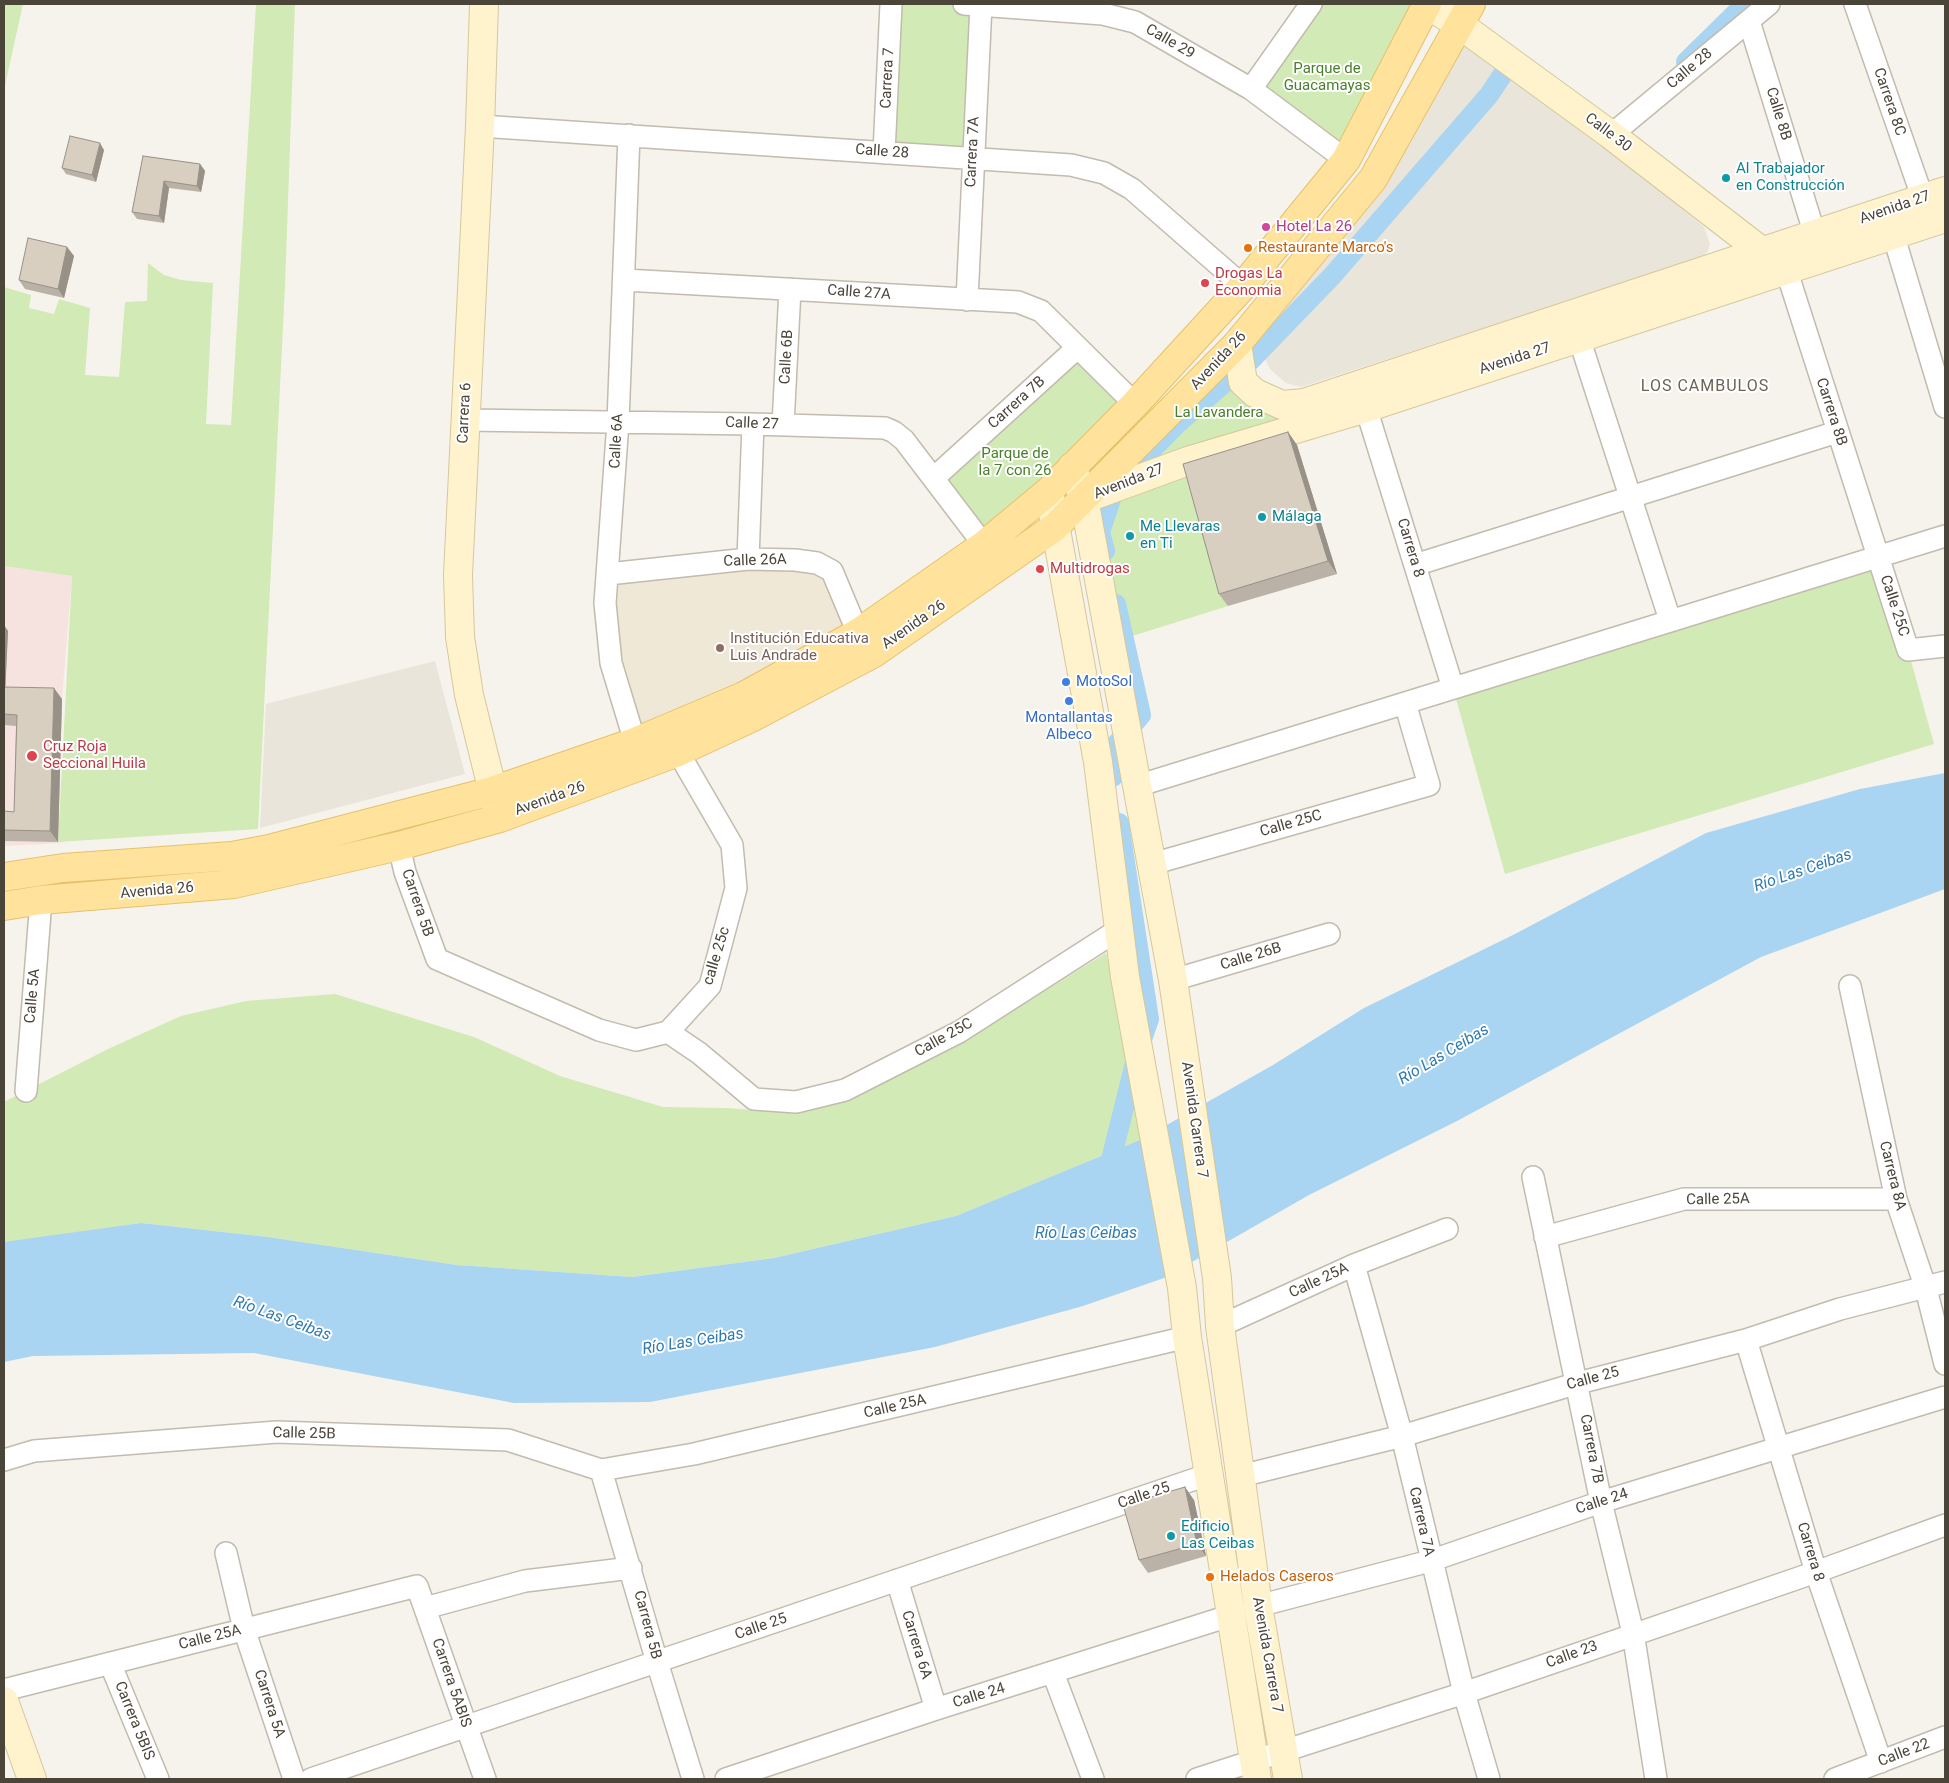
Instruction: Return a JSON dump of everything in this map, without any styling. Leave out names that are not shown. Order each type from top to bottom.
[{"type":"main road","name":"Carrera 6","points":[[484,4],[480,126],[458,575],[460,637],[469,695],[500,818]]},
{"type":"main road","name":"Calle 30","points":[[1426,4],[1466,14],[1611,135],[1786,269]]},
{"type":"main road","name":"Avenida 26","points":[[4,877],[63,868],[232,856],[492,791],[635,742],[744,696],[858,633],[984,545],[1049,491],[1135,404],[1243,286],[1346,160],[1426,4]]},
{"type":"main road","name":"Avenida 26","points":[[4,906],[41,900],[234,884],[399,846],[500,818],[678,752],[751,718],[874,653],[1055,527],[1084,499],[1240,365],[1373,179],[1466,14]]},
{"type":"main road","name":"Avenida 27","points":[[1240,365],[1255,393],[1282,405],[1304,403],[1934,195]]},
{"type":"main road","name":"Avenida 27","points":[[1084,499],[1188,461],[1366,408],[1945,218]]},
{"type":"main road","name":"Avenida Carrera 7","points":[[1072,467],[1084,499],[1173,980],[1217,1278],[1220,1326],[1258,1606],[1288,1779]]},
{"type":"main road","name":"Avenida Carrera 7","points":[[1049,491],[1098,762],[1118,930],[1132,1019],[1182,1288],[1187,1337],[1255,1769]]},
{"type":"main road","points":[[4,1702],[32,1779]]},
{"type":"street","name":"Carrera 7","points":[[884,152],[891,4]]},
{"type":"street","name":"Calle 29","points":[[972,4],[1103,14],[1135,22],[1251,89],[1346,160]]},
{"type":"street","name":"Carrera 7A","points":[[967,300],[972,159],[972,4]]},
{"type":"street","points":[[1251,89],[1311,4]]},
{"type":"street","name":"Calle 28","points":[[1611,135],[1769,4]]},
{"type":"street","name":"Carrera 8C","points":[[1855,4],[1934,195]]},
{"type":"street","name":"Calle 8B","points":[[1749,21],[1815,235]]},
{"type":"street","name":"Calle 28","points":[[480,126],[1071,165],[1104,173],[1132,189],[1243,286]]},
{"type":"street","name":"Calle 6A","points":[[629,135],[618,422],[605,603],[611,663],[635,742]]},
{"type":"street","points":[[1892,234],[1945,407]]},
{"type":"street","name":"Carrera 8B","points":[[1786,269],[1878,556]]},
{"type":"street","name":"Calle 27A","points":[[624,280],[1018,302],[1041,312],[1135,404]]},
{"type":"street","name":"Calle 6B","points":[[783,425],[790,288]]},
{"type":"street","points":[[1579,338],[1670,620]]},
{"type":"street","name":"Carrera 7B","points":[[935,477],[1077,348]]},
{"type":"street","name":"Carrera 8","points":[[1366,408],[1453,688]]},
{"type":"street","name":"Calle 27","points":[[465,420],[885,428],[904,440],[935,477],[984,545]]},
{"type":"street","points":[[748,559],[753,424]]},
{"type":"street","points":[[1415,565],[1837,432]]},
{"type":"street","points":[[1137,786],[1945,536]]},
{"type":"street","name":"Calle 25C","points":[[1878,556],[1908,650],[1945,646]]},
{"type":"street","name":"Calle 26A","points":[[608,574],[748,559],[795,560],[826,566],[832,571],[858,633]]},
{"type":"street","name":"Calle 25C","points":[[1152,864],[1429,785],[1405,703]]},
{"type":"street","name":"calle 25c","points":[[668,1032],[710,986],[736,888],[732,845],[678,752]]},
{"type":"street","name":"Carrera 5B","points":[[399,846],[404,872],[436,959],[599,1030],[636,1040],[668,1032]]},
{"type":"street","name":"Calle 5A","points":[[26,1091],[41,900]]},
{"type":"street","name":"Calle 25C","points":[[668,1032],[698,1053],[754,1099],[796,1102],[845,1090],[959,1032],[1118,930]]},
{"type":"street","name":"Calle 26B","points":[[1173,980],[1330,934]]},
{"type":"street","name":"Carrera 8A","points":[[1850,986],[1896,1199],[1936,1285],[1945,1364]]},
{"type":"street","name":"Carrera 7B","points":[[1533,1177],[1578,1383],[1601,1502],[1633,1633],[1656,1779]]},
{"type":"street","name":"Calle 25A","points":[[1545,1237],[1684,1199],[1896,1199]]},
{"type":"street","name":"Calle 25A","points":[[1220,1326],[1354,1265],[1447,1229]]},
{"type":"street","name":"Carrera 7A","points":[[1354,1265],[1402,1436],[1430,1561],[1464,1693],[1490,1779]]},
{"type":"street","name":"Calle 25","points":[[1241,1476],[1402,1436],[1578,1383],[1746,1340],[1840,1309],[1936,1285]]},
{"type":"street","name":"Calle 25A","points":[[602,1470],[694,1454],[1187,1337]]},
{"type":"street","name":"Carrera 8","points":[[1746,1340],[1816,1572],[1881,1762]]},
{"type":"street","name":"Calle 24","points":[[1258,1606],[1430,1561],[1601,1502],[1945,1397]]},
{"type":"street","name":"Calle 25B","points":[[4,1460],[34,1451],[277,1432],[508,1440],[602,1470]]},
{"type":"street","name":"Carrera 5B","points":[[602,1470],[693,1779]]},
{"type":"street","name":"Calle 25","points":[[311,1779],[1210,1474]]},
{"type":"street","name":"Calle 23","points":[[1197,1779],[1255,1769],[1284,1750],[1464,1693],[1633,1633],[1816,1572],[1945,1525]]},
{"type":"street","name":"Carrera 5A","points":[[226,1552],[244,1629],[294,1779]]},
{"type":"street","points":[[425,1608],[525,1581],[631,1568]]},
{"type":"street","name":"Carrera 6A","points":[[897,1580],[936,1709]]},
{"type":"street","name":"Calle 25A","points":[[4,1690],[417,1586]]},
{"type":"street","name":"Carrera 5ABIS","points":[[417,1586],[485,1779]]},
{"type":"street","name":"Calle 24","points":[[726,1779],[936,1709],[1232,1615]]},
{"type":"street","name":"Carrera 5BIS","points":[[110,1663],[158,1779]]},
{"type":"street","points":[[1053,1673],[1094,1779]]},
{"type":"street","name":"Calle 22","points":[[1835,1779],[1945,1737]]},
{"type":"shaded area","points":[[1480,41],[1704,227],[1710,244],[1708,251],[1701,258],[1301,387],[1286,383],[1270,369],[1263,355],[1265,337],[1270,324],[1461,43]]},
{"type":"shaded area","name":"Institución Educativa Luis Andrade","points":[[817,563],[858,633],[635,742],[622,702],[608,574]]},
{"type":"shaded area","name":"Cruz Roja Seccional Huila","points":[[4,566],[72,576],[62,699],[58,842],[65,843],[4,846]]},
{"type":"shaded area","points":[[435,661],[465,774],[260,828],[266,704]]},
{"type":"green space","points":[[4,4],[23,4],[4,90]]},
{"type":"green space","points":[[256,4],[295,4],[285,286],[258,829],[58,842],[72,576],[4,566],[4,287],[31,295],[29,308],[54,314],[59,299],[90,308],[85,375],[119,377],[125,302],[147,301],[148,263],[164,275],[181,280],[213,283],[206,424],[231,425]]},
{"type":"green space","points":[[891,4],[981,5],[972,159],[884,153]]},
{"type":"green space","name":"Parque de Guacamayas","points":[[1311,4],[1425,4],[1346,160],[1251,89]]},
{"type":"green space","name":"La Lavandera","points":[[1237,344],[1271,407],[1292,429],[1188,461],[1228,606],[1110,643],[1084,499],[1152,472],[1135,447]]},
{"type":"green space","name":"Parque de la 7 con 26","points":[[1077,348],[1135,404],[984,545],[935,477]]},
{"type":"green space","points":[[1877,555],[1908,650],[1934,744],[1505,874],[1453,688]]},
{"type":"green space","points":[[1106,953],[1119,1009],[1142,1139],[956,1216],[774,1258],[632,1277],[457,1265],[268,1237],[141,1223],[4,1244],[4,1102],[108,1049],[181,1016],[246,1001],[335,994],[474,1037],[560,1076],[663,1107],[767,1111],[822,1105],[959,1044]]},
{"type":"water","name":"Río Las Ceibas","points":[[1945,773],[1945,889],[1761,957],[1457,1121],[1309,1195],[1164,1278],[1083,1306],[935,1347],[650,1402],[514,1403],[254,1353],[33,1356],[4,1362],[4,1242],[141,1223],[268,1237],[457,1265],[632,1277],[774,1258],[956,1216],[1142,1139],[1273,1065],[1364,1008],[1515,934],[1706,833],[1860,789]]},
{"type":"building","points":[[70,136],[100,143],[92,175],[62,168]]},
{"type":"building","points":[[143,156],[200,164],[197,186],[164,181],[159,216],[132,212]]},
{"type":"building","points":[[28,238],[67,247],[58,289],[19,280]]},
{"type":"building","name":"Málaga","points":[[1288,432],[1328,561],[1219,594],[1183,464]]},
{"type":"building","points":[[4,687],[54,688],[50,831],[4,830],[4,811],[14,812],[17,715],[4,714]]},
{"type":"building","name":"Edificio Las Ceibas","points":[[1185,1487],[1197,1544],[1139,1560],[1123,1505]]},
{"type":"waterway","points":[[1686,62],[1745,4]]},
{"type":"waterway","points":[[1105,551],[1100,532],[1115,487],[1177,424],[1250,361],[1332,276],[1489,95],[1511,62],[1521,69]]},
{"type":"waterway","points":[[1113,777],[1109,753],[1141,715],[1116,604]]},
{"type":"waterway","points":[[1107,1176],[1138,1051],[1149,1019],[1119,823]]},
{"type":"place","name":"Al Trabajador en Construcción","points":[[1726,178]]},
{"type":"place","name":"Hotel La 26","points":[[1266,227]]},
{"type":"place","name":"Restaurante Marco's","points":[[1248,248]]},
{"type":"place","name":"Drogas La Economia","points":[[1205,283]]},
{"type":"place","name":"Málaga","points":[[1262,517]]},
{"type":"place","name":"Me Llevaras en Ti","points":[[1130,536]]},
{"type":"place","name":"Multidrogas","points":[[1040,569]]},
{"type":"place","name":"Institución Educativa Luis Andrade","points":[[720,648]]},
{"type":"place","name":"MotoSol","points":[[1066,682]]},
{"type":"place","name":"Montallantas Albeco","points":[[1069,701]]},
{"type":"place","name":"Cruz Roja Seccional Huila","points":[[32,756]]},
{"type":"place","name":"Edificio Las Ceibas","points":[[1171,1536]]},
{"type":"place","name":"Helados Caseros","points":[[1210,1577]]},
{"type":"district","name":"LOS CAMBULOS","points":[[1705,387]]}]
